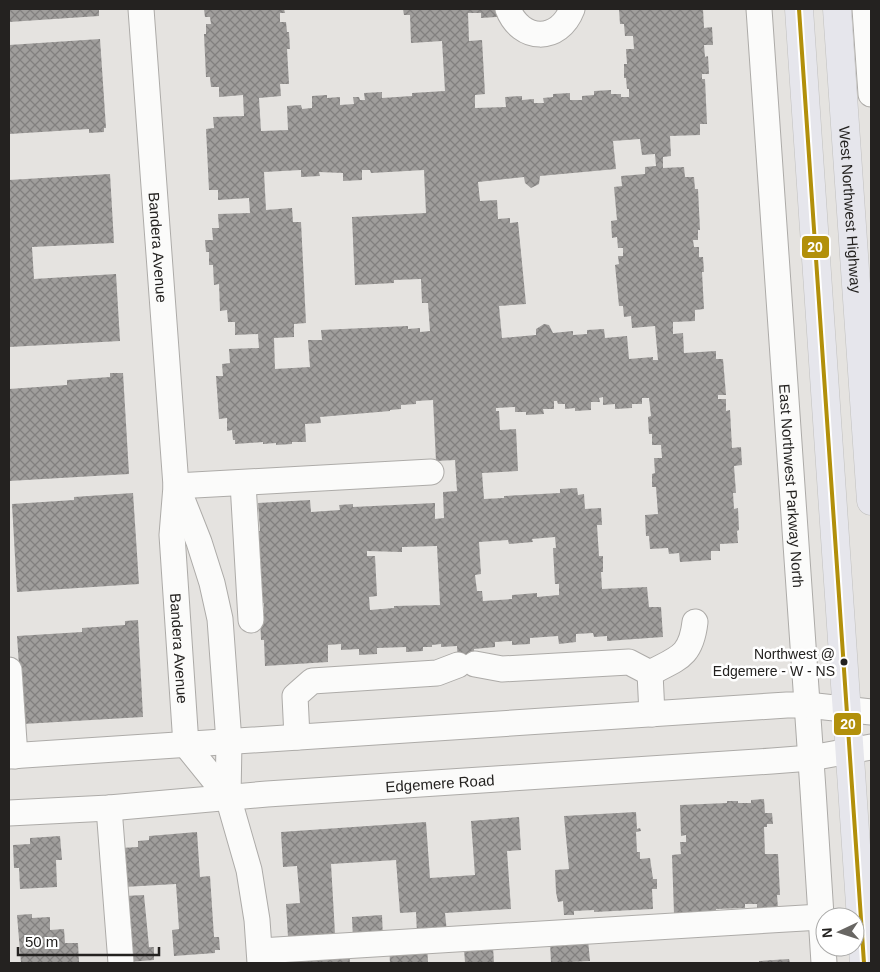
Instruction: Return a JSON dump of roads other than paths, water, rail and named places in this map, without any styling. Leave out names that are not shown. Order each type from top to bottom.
[{"type":"main road","points":[[799,9],[859,711],[864,963]]},
{"type":"main road","name":"West Northwest Highway","points":[[837,9],[871,501]]},
{"type":"street","name":"Bandera Avenue","points":[[141,9],[176,486],[172,534],[186,745],[228,798]]},
{"type":"street","points":[[508,9],[512,19],[520,28],[530,33],[541,34],[552,32],[560,27],[568,19],[572,9]]},
{"type":"street","name":"East Northwest Parkway North","points":[[759,9],[820,907]]},
{"type":"street","points":[[865,9],[871,94]]},
{"type":"street","points":[[176,486],[432,472]]},
{"type":"street","points":[[243,483],[251,620]]},
{"type":"street","name":"Bandera Avenue","points":[[176,486],[199,542],[212,583],[220,619],[229,742],[228,798],[249,870],[257,920],[260,957]]},
{"type":"street","points":[[650,673],[686,652],[694,635],[695,622]]},
{"type":"street","points":[[298,737],[295,696],[312,681],[437,673],[467,664],[502,669],[629,662],[650,673]]},
{"type":"street","points":[[9,670],[12,756],[807,705],[859,711]]},
{"type":"street","points":[[650,673],[652,714]]},
{"type":"street","name":"Edgemere Road","points":[[9,813],[109,808],[228,798],[811,758],[861,749]]},
{"type":"street","points":[[109,808],[121,963]]},
{"type":"street","points":[[260,957],[815,917]]},
{"type":"place","name":"Northwest @ Edgemere - W - NS","points":[[844,662]]}]
